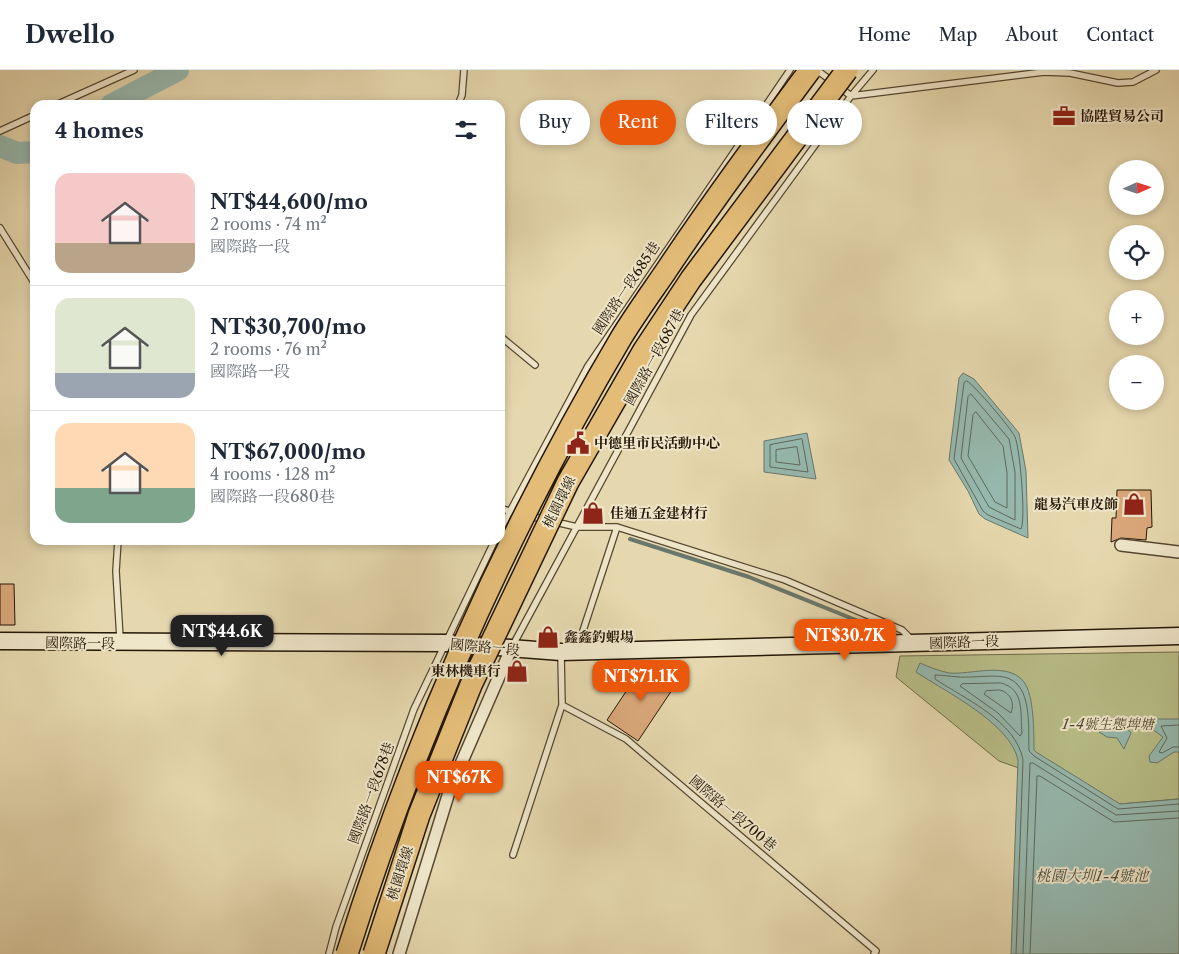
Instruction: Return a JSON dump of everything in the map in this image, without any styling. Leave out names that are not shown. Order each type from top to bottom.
[{"type":"highway","name":"桃園環線","points":[[347,954],[380,851],[450,675],[500,564],[547,473],[622,337],[727,181],[810,70]]},
{"type":"highway","name":"桃園環線","points":[[374,954],[418,815],[471,685],[568,482],[644,350],[691,279],[847,70]]},
{"type":"street","points":[[1121,545],[1179,552]]},
{"type":"street","name":"國際路一段","points":[[0,642],[120,644],[252,641],[446,643],[569,652],[1179,636]]},
{"type":"street","points":[[398,954],[450,789],[511,649]]},
{"type":"lane","points":[[67,100],[134,70]]},
{"type":"lane","points":[[460,100],[464,70]]},
{"type":"lane","name":"國際路一段685巷","points":[[505,520],[588,366],[790,70]]},
{"type":"lane","points":[[818,70],[851,96],[1044,72],[1070,73],[1118,83],[1133,82],[1156,70]]},
{"type":"lane","name":"國際路一段687巷","points":[[511,649],[691,315],[851,96],[873,70]]},
{"type":"lane","points":[[0,131],[30,117]]},
{"type":"lane","points":[[0,228],[30,276]]},
{"type":"lane","points":[[505,340],[535,365]]},
{"type":"lane","points":[[505,510],[577,527],[617,527],[785,580],[902,630],[915,644]]},
{"type":"lane","points":[[512,855],[562,705],[569,652],[617,527]]},
{"type":"lane","points":[[118,545],[116,570],[120,644]]},
{"type":"lane","points":[[446,643],[493,545]]},
{"type":"lane","name":"國際路一段678巷","points":[[329,954],[336,927],[414,710],[446,643]]},
{"type":"lane","name":"國際路一段700巷","points":[[562,705],[626,739],[876,951],[874,954]]},
{"type":"green space","name":"1-4號生態埤塘","points":[[1179,652],[1179,799],[1120,804],[999,761],[896,677],[900,656]]},
{"type":"water","points":[[963,373],[974,379],[1019,433],[1026,471],[1028,538],[985,519],[979,514],[968,491],[949,460],[959,378]]},
{"type":"water","points":[[807,433],[816,479],[764,472],[764,441]]},
{"type":"water","name":"桃園大圳1-4號池","points":[[920,663],[949,673],[999,670],[1017,676],[1024,682],[1030,696],[1033,714],[1034,750],[1036,752],[1120,804],[1179,799],[1179,954],[1011,954],[1018,760],[1013,746],[990,721],[916,672]]},
{"type":"water","points":[[1151,719],[1179,719],[1179,752],[1174,752],[1157,763],[1150,762],[1149,756],[1163,737],[1148,726]]},
{"type":"water","points":[[1125,726],[1131,733],[1124,749],[1117,738],[1107,737],[1099,732]]},
{"type":"building","name":"龍易汽車皮飾","points":[[1117,490],[1151,490],[1152,527],[1147,528],[1146,540],[1121,538],[1111,542],[1112,518],[1116,518]]},
{"type":"building","points":[[0,584],[14,584],[15,625],[0,625]]},
{"type":"building","points":[[645,663],[676,684],[638,741],[607,720]]},
{"type":"waterway","points":[[121,100],[178,70]]},
{"type":"waterway","points":[[0,146],[17,153],[30,152]]},
{"type":"waterway","points":[[630,539],[749,577],[883,631]]},
{"type":"place","name":"協陞貿易公司","points":[[1064,116]]},
{"type":"place","name":"中德里市民活動中心","points":[[578,443]]},
{"type":"place","name":"龍易汽車皮飾","points":[[1134,504]]},
{"type":"place","name":"佳通五金建材行","points":[[593,513]]},
{"type":"place","name":"鑫鑫釣蝦場","points":[[548,637]]},
{"type":"place","name":"東林機車行","points":[[517,671]]}]
